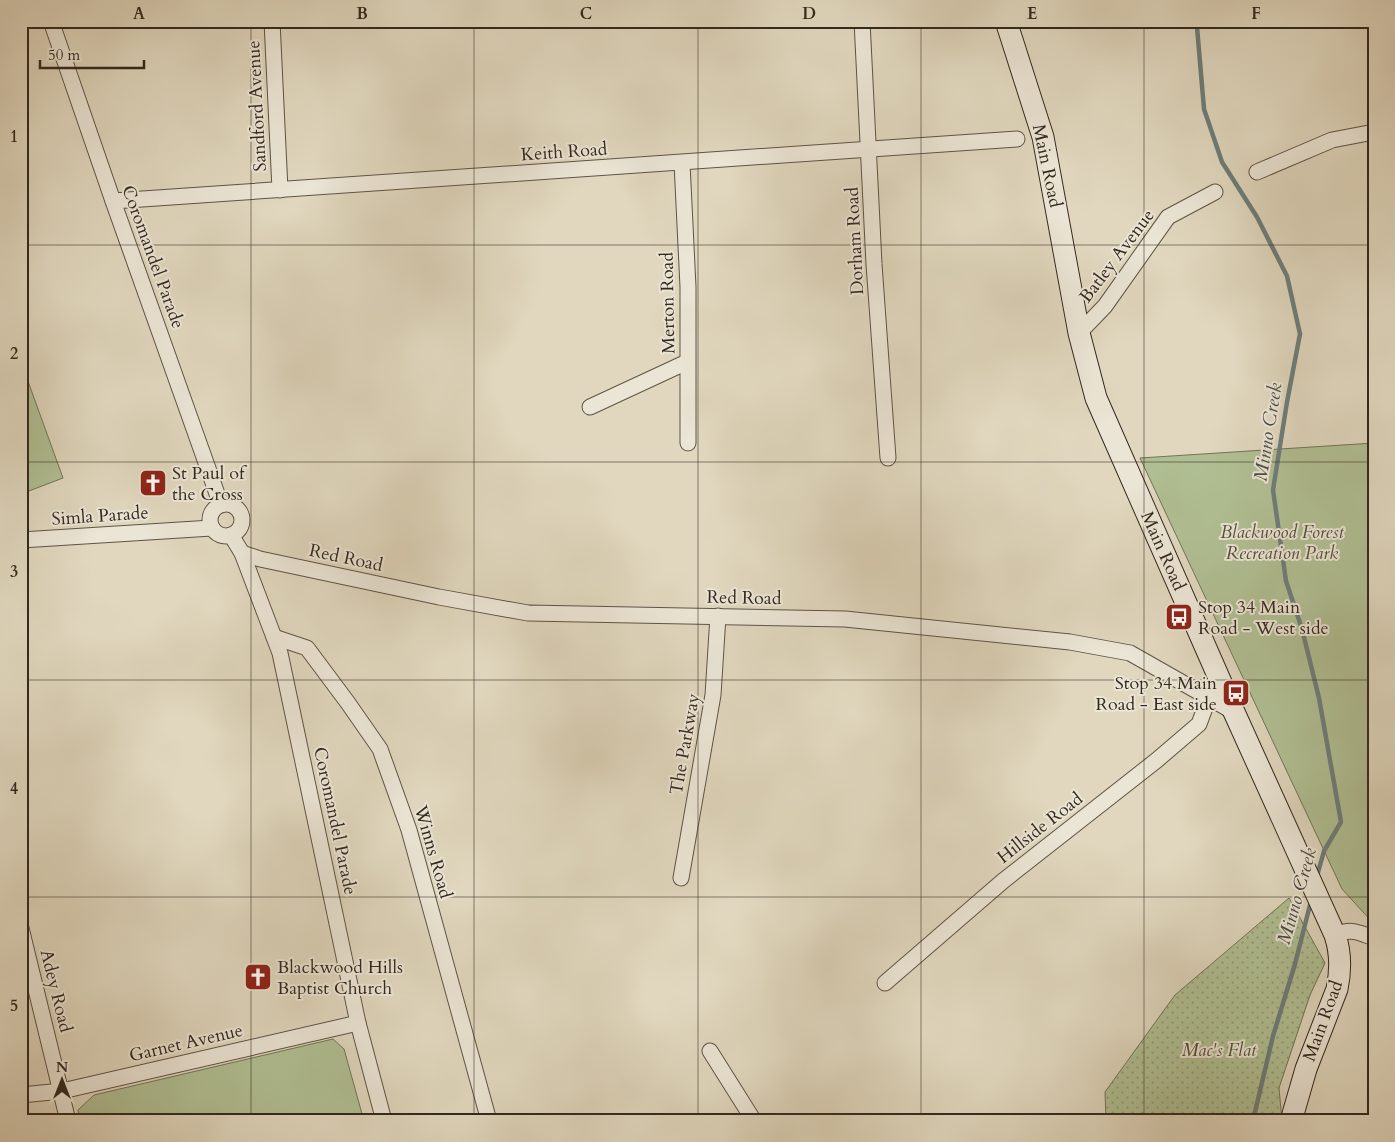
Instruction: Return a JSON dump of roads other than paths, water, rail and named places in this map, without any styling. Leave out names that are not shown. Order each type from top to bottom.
[{"type":"main road","name":"Main Road","points":[[1006,21],[1043,137],[1079,333],[1096,398],[1340,950],[1340,976],[1337,989],[1306,1069],[1291,1121]]},
{"type":"street","name":"Coromandel Parade","points":[[51,21],[221,505]]},
{"type":"street","name":"Sandford Avenue","points":[[272,21],[280,190]]},
{"type":"street","name":"Dorham Road","points":[[862,21],[874,264],[888,458]]},
{"type":"street","points":[[1257,172],[1332,140],[1374,132]]},
{"type":"street","name":"Keith Road","points":[[113,201],[1017,140]]},
{"type":"street","name":"Merton Road","points":[[682,163],[688,287],[688,443]]},
{"type":"street","name":"Batley Avenue","points":[[1079,333],[1105,306],[1168,218],[1215,192]]},
{"type":"street","points":[[590,407],[687,362]]},
{"type":"street","points":[[232,505],[240,513],[242,518],[240,528],[231,535],[220,535],[212,528],[210,524],[211,514],[217,507],[232,505]]},
{"type":"street","name":"Simla Parade","points":[[21,540],[212,528]]},
{"type":"street","name":"Coromandel Parade","points":[[231,535],[242,553],[280,653],[358,1023],[384,1121]]},
{"type":"street","name":"Red Road","points":[[242,553],[270,561],[439,598],[528,613],[845,619],[1070,642],[1130,653],[1234,712]]},
{"type":"street","name":"The Parkway","points":[[681,878],[713,695],[718,616]]},
{"type":"street","name":"Winns Road","points":[[274,637],[306,648],[380,749],[409,830],[489,1121]]},
{"type":"street","points":[[280,653],[294,644]]},
{"type":"street","name":"Hillside Road","points":[[885,984],[1003,881],[1157,760],[1199,724],[1209,697]]},
{"type":"street","name":"Adey Road","points":[[21,928],[68,1121]]},
{"type":"street","points":[[1335,935],[1347,930],[1374,938]]},
{"type":"street","name":"Garnet Avenue","points":[[21,1095],[62,1091],[358,1023]]},
{"type":"street","points":[[710,1051],[754,1121]]},
{"type":"waterway","name":"Minno Creek","points":[[1200,21],[1197,27],[1204,109],[1222,162],[1257,217],[1287,276],[1300,334],[1273,490],[1286,581],[1302,629],[1319,698],[1341,822],[1324,851],[1317,876]]},
{"type":"waterway","name":"Minno Creek","points":[[1255,1121],[1255,1112],[1273,1036],[1295,964],[1311,901]]},
{"type":"place","name":"St Paul of the Cross","points":[[153,483]]},
{"type":"place","name":"Stop 34 Main Road - West side","points":[[1179,617]]},
{"type":"place","name":"Stop 34 Main Road - East side","points":[[1236,693]]},
{"type":"place","name":"Blackwood Hills Baptist Church","points":[[258,977]]},
{"type":"park label","name":"Blackwood Forest Recreation Park","points":[[1282,542]]},
{"type":"park label","name":"Mac's Flat","points":[[1219,1050]]}]
